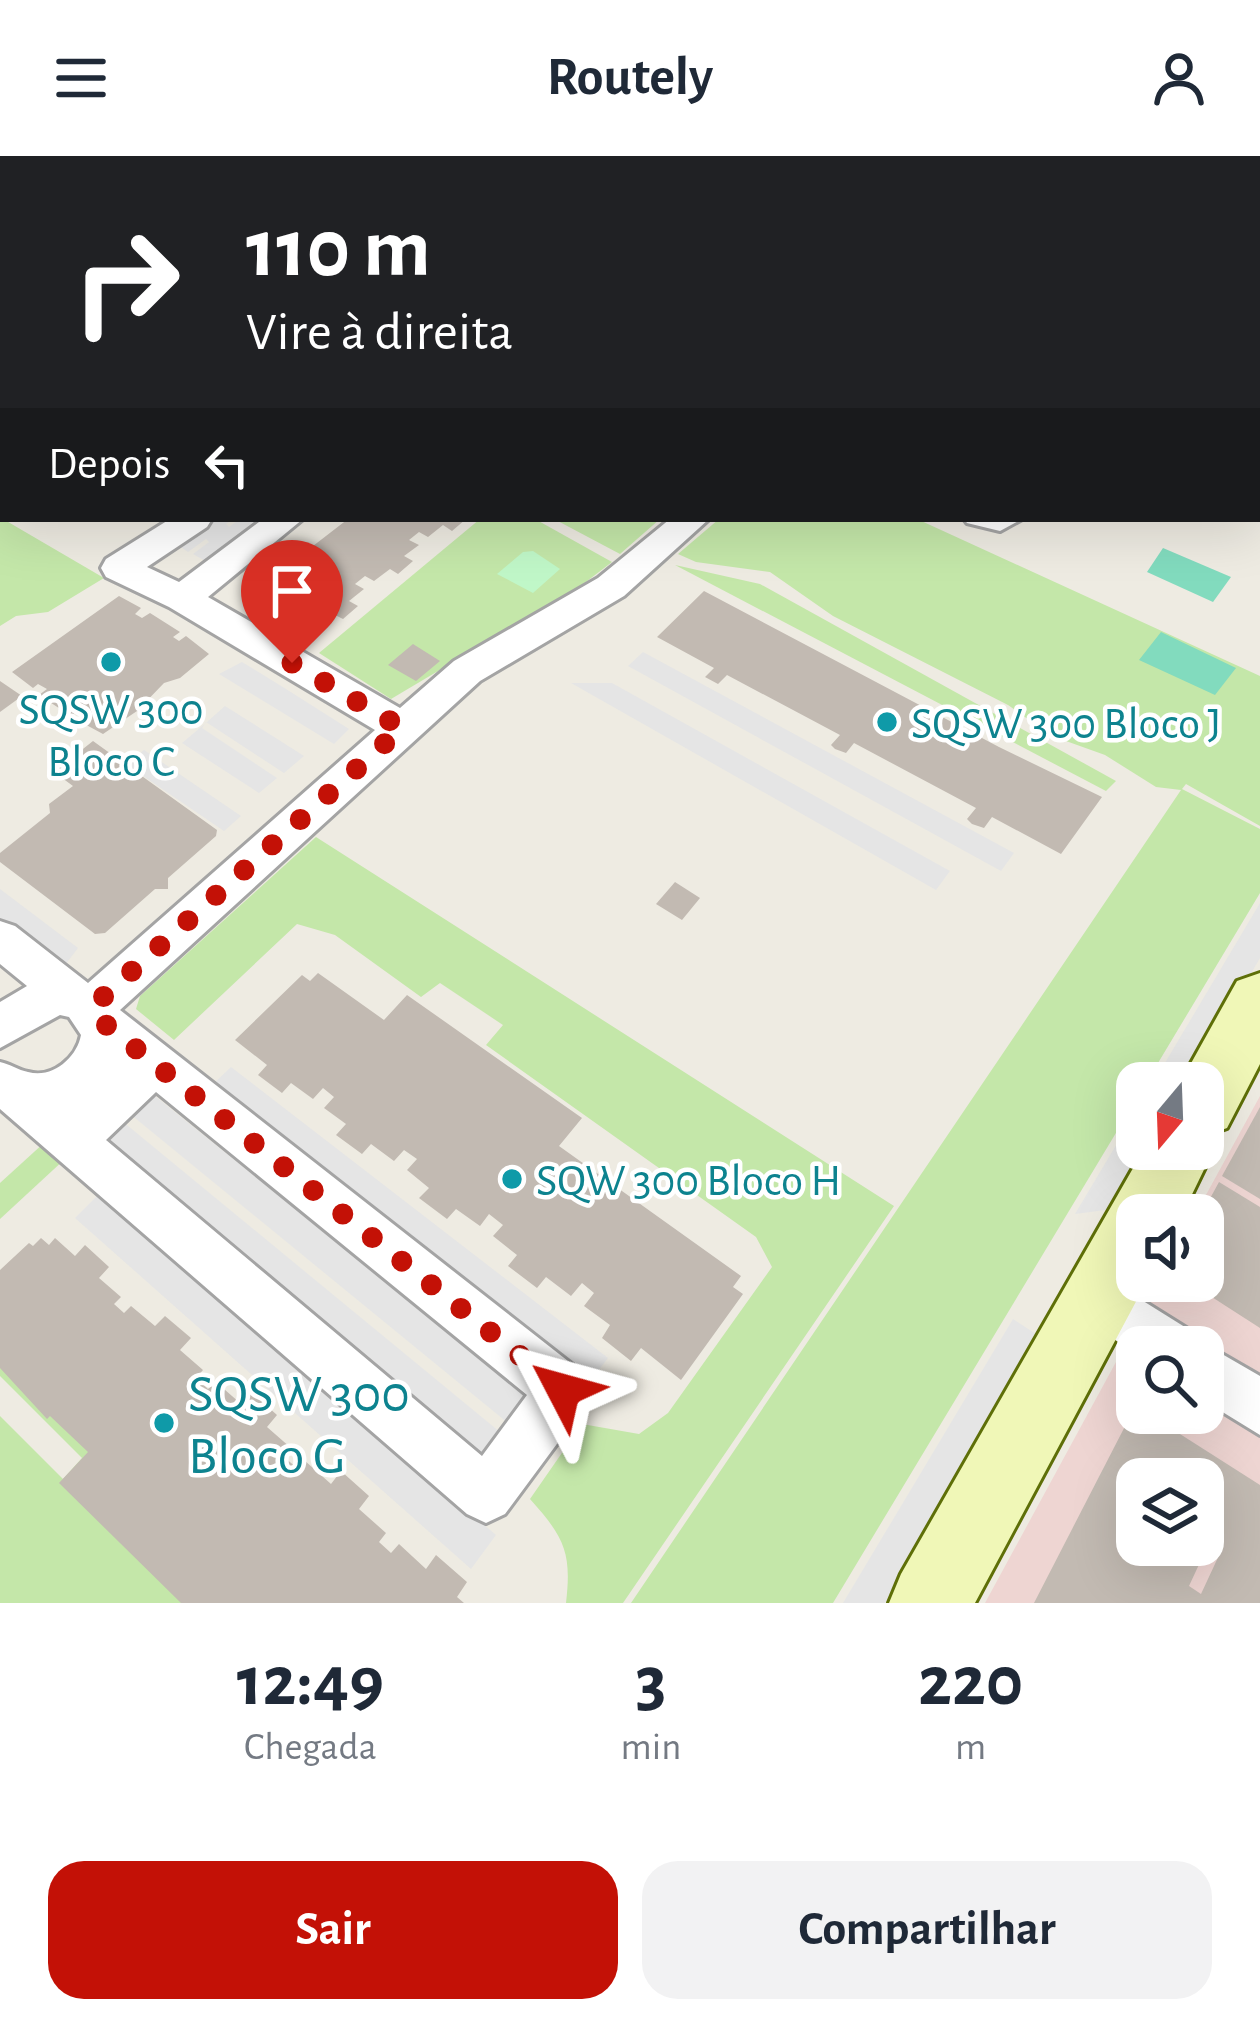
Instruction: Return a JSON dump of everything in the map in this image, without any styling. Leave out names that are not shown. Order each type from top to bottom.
[{"type":"street","points":[[190,522],[119,568],[182,598],[402,728]]},
{"type":"street","points":[[182,598],[282,522]]},
{"type":"street","points":[[90,1009],[467,671],[611,587],[688,522]]},
{"type":"street","points":[[0,939],[563,1390],[486,1495],[6,1085]]},
{"type":"street","points":[[0,1028],[19,1009],[45,997],[90,1009]]},
{"type":"street","points":[[6,1085],[38,1095],[66,1088],[90,1070],[104,1048],[90,1009]]},
{"type":"street","points":[[1224,1071],[1256,1018]]},
{"type":"street","points":[[71,1141],[154,1064]]},
{"type":"street","points":[[930,1603],[1116,1269]]},
{"type":"street","points":[[1100,1299],[1139,1326]]},
{"type":"street","points":[[1224,1384],[1260,1408]]},
{"type":"shaded area","points":[[204,522],[229,522],[229,527],[236,522],[261,522],[207,562],[193,554],[209,542],[206,539],[188,552],[175,543]]},
{"type":"shaded area","points":[[643,652],[1014,853],[1001,871],[628,666]]},
{"type":"shaded area","points":[[242,662],[349,729],[334,744],[219,674]]},
{"type":"shaded area","points":[[571,683],[612,683],[950,871],[936,890]]},
{"type":"shaded area","points":[[225,706],[304,756],[284,773],[207,722]]},
{"type":"shaded area","points":[[205,724],[202,728],[277,778],[259,793],[182,743]]},
{"type":"shaded area","points":[[144,750],[241,816],[224,831],[127,765]]},
{"type":"shaded area","points":[[0,889],[78,948],[65,965],[0,923]]},
{"type":"shaded area","points":[[1260,903],[1260,958],[1199,1062],[1165,1062]]},
{"type":"shaded area","points":[[231,1067],[608,1358],[588,1384],[210,1087]]},
{"type":"shaded area","points":[[145,1088],[534,1401],[514,1428],[124,1109]]},
{"type":"shaded area","points":[[1260,1096],[1260,1603],[985,1603],[1116,1362],[1116,1434],[1224,1434],[1224,1326],[1136,1326],[1149,1302],[1224,1302],[1224,1194],[1206,1194],[1224,1170]]},
{"type":"shaded area","points":[[116,1116],[506,1437],[485,1464],[94,1137]]},
{"type":"shaded area","points":[[1116,1145],[1116,1170],[1136,1170],[1122,1194],[1116,1194],[1113,1209],[1075,1214]]},
{"type":"shaded area","points":[[99,1194],[496,1535],[471,1569],[75,1218]]},
{"type":"shaded area","points":[[1013,1319],[1039,1336],[885,1603],[843,1603]]},
{"type":"green space","points":[[0,522],[8,522],[104,578],[48,612],[16,616],[0,626]]},
{"type":"green space","points":[[476,522],[540,522],[612,562],[578,588],[391,699],[319,653]]},
{"type":"green space","points":[[560,522],[657,522],[620,554]]},
{"type":"green space","points":[[715,522],[924,522],[1260,676],[1260,826],[1186,784],[1182,789],[1260,829],[1260,893],[1159,1062],[1116,1062],[1116,1133],[833,1603],[631,1603],[1181,790],[1156,787],[1105,755],[1052,736],[1008,705],[833,616],[770,572],[696,562],[678,554]]},
{"type":"green space","points":[[1163,548],[1231,577],[1213,602],[1147,572]]},
{"type":"green space","points":[[533,551],[560,569],[533,593],[497,574],[523,552]]},
{"type":"green space","points":[[675,565],[760,584],[1116,781],[1106,791]]},
{"type":"green space","points":[[1161,632],[1236,668],[1215,695],[1139,660]]},
{"type":"green space","points":[[316,837],[894,1206],[623,1603],[566,1603],[568,1571],[563,1546],[530,1499],[582,1424],[639,1434],[668,1413],[772,1267],[756,1237],[486,1045],[503,1025],[440,983],[421,997],[335,935],[297,924],[174,1040],[136,1009],[140,996]]},
{"type":"green space","points":[[45,1142],[66,1158],[0,1219],[0,1183]]},
{"type":"green space","points":[[0,1338],[278,1603],[0,1603],[0,1416],[63,1479],[82,1458],[0,1376]]},
{"type":"building","points":[[344,522],[462,522],[452,531],[443,525],[428,537],[419,532],[409,540],[419,545],[404,556],[413,561],[398,574],[390,569],[374,581],[365,576],[355,584],[364,589],[349,601],[358,606],[343,619],[333,614],[317,627],[298,628],[273,607],[268,611],[250,600],[256,595],[252,593]]},
{"type":"building","name":"SQSW 300 Bloco J","points":[[704,591],[1102,797],[1061,854],[992,817],[984,828],[972,824],[967,819],[976,808],[854,743],[846,753],[835,749],[831,745],[840,735],[727,675],[718,684],[705,677],[714,668],[657,637]]},
{"type":"building","name":"SQSW 300 Bloco C","points":[[119,596],[141,608],[135,614],[142,618],[150,613],[180,632],[173,637],[179,641],[186,636],[209,654],[180,678],[164,683],[137,711],[103,734],[77,720],[84,714],[78,710],[71,716],[39,695],[47,689],[38,684],[33,688],[12,672]]},
{"type":"building","points":[[413,644],[440,661],[416,681],[388,665]]},
{"type":"building","points":[[0,681],[22,696],[0,712]]},
{"type":"building","points":[[93,741],[217,830],[168,878],[168,889],[155,889],[105,933],[95,934],[0,862],[0,853],[50,813],[49,804],[73,786],[54,772]]},
{"type":"building","points":[[675,882],[700,898],[682,920],[656,904]]},
{"type":"building","name":"SQW 300 Bloco H","points":[[318,973],[384,1020],[407,995],[582,1118],[559,1146],[741,1276],[733,1287],[743,1294],[681,1380],[641,1348],[631,1361],[602,1338],[610,1325],[584,1306],[594,1293],[582,1283],[571,1296],[546,1277],[537,1288],[508,1266],[517,1255],[493,1236],[503,1225],[489,1214],[480,1226],[456,1209],[447,1219],[419,1198],[429,1188],[407,1170],[417,1159],[404,1150],[394,1161],[371,1144],[362,1154],[336,1135],[346,1124],[324,1108],[334,1097],[323,1088],[313,1099],[291,1083],[282,1093],[258,1075],[267,1065],[235,1040],[302,975],[310,981]]},
{"type":"building","points":[[1260,1107],[1260,1199],[1222,1176]]},
{"type":"building","points":[[1219,1182],[1260,1207],[1260,1328],[1220,1302],[1224,1302],[1224,1194],[1212,1194]]},
{"type":"building","name":"SQSW 300 Bloco G","points":[[41,1238],[49,1245],[55,1238],[75,1256],[85,1245],[109,1267],[99,1278],[121,1297],[114,1304],[124,1313],[131,1306],[155,1326],[165,1316],[191,1338],[180,1350],[203,1370],[196,1378],[208,1389],[216,1382],[240,1403],[250,1391],[277,1415],[267,1427],[291,1448],[284,1457],[297,1468],[304,1460],[331,1484],[341,1471],[369,1496],[359,1509],[386,1533],[379,1542],[391,1553],[399,1544],[426,1569],[436,1555],[467,1582],[457,1597],[464,1603],[181,1603],[59,1483],[88,1452],[50,1416],[47,1419],[0,1368],[0,1270]]},
{"type":"building","points":[[1121,1434],[1180,1434],[1218,1458],[1116,1458],[1116,1566],[1198,1566],[1189,1586],[1201,1594],[1214,1566],[1224,1566],[1224,1462],[1260,1485],[1260,1603],[1034,1603]]},
{"type":"place","name":"SQSW 300 Bloco C","points":[[111,662]]},
{"type":"place","name":"SQSW 300 Bloco J","points":[[887,722]]},
{"type":"place","name":"SQW 300 Bloco H","points":[[512,1179]]},
{"type":"place","name":"SQSW 300 Bloco G","points":[[164,1423]]},
{"type":"route","points":[[292,663],[402,728],[93,1006],[105,1024],[563,1390]]}]
